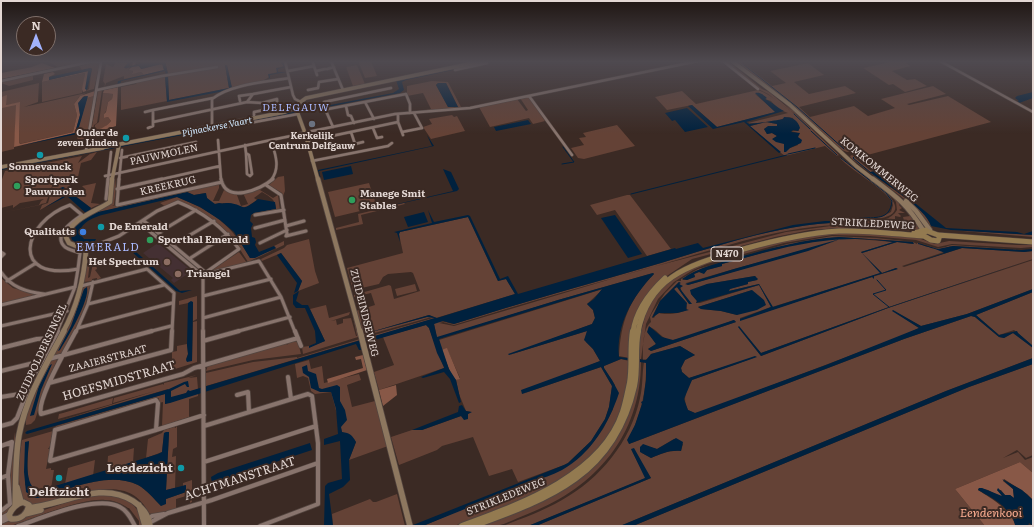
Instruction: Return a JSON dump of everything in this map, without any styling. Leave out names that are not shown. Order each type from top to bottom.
[{"type":"main road","name":"STRIKLEDEWEG","points":[[473,526],[552,495],[575,480],[593,465],[608,448],[624,422],[632,399],[635,384],[633,333],[638,316],[646,300],[656,286],[667,276],[689,263],[762,241],[811,231],[854,228],[914,234],[923,233]]},
{"type":"main road","name":"N470","points":[[923,233],[930,230],[938,236]]},
{"type":"main road","name":"N470","points":[[923,233],[930,232],[938,236],[949,238],[1033,243]]},
{"type":"main road","name":"N470","points":[[923,233],[934,241],[938,241],[938,236]]},
{"type":"main road","name":"N470","points":[[914,234],[934,243],[949,238]]},
{"type":"main road","name":"STRIKLEDEWEG","points":[[462,526],[518,505],[554,488],[573,476],[592,459],[611,436],[624,409],[630,384],[633,360]]},
{"type":"street","points":[[86,150],[98,86]]},
{"type":"street","points":[[97,90],[119,86]]},
{"type":"street","points":[[144,112],[213,98],[224,91],[251,86]]},
{"type":"street","points":[[308,90],[318,88],[318,86]]},
{"type":"street","points":[[341,86],[343,90]]},
{"type":"street","points":[[299,101],[363,86]]},
{"type":"street","points":[[366,86],[369,92]]},
{"type":"street","name":"PAUWMOLEN","points":[[112,175],[292,135],[398,114],[458,109],[579,86]]},
{"type":"street","points":[[754,86],[758,89]]},
{"type":"street","name":"KOMKOMMERWEG","points":[[766,86],[790,105],[852,163],[901,200],[912,212],[923,233]]},
{"type":"street","points":[[985,86],[1033,112]]},
{"type":"street","points":[[240,101],[239,96],[291,87],[294,96],[299,101]]},
{"type":"street","points":[[324,102],[392,88]]},
{"type":"street","points":[[333,127],[327,110],[405,93],[410,104],[410,113]]},
{"type":"street","points":[[247,102],[252,94]]},
{"type":"street","points":[[529,96],[572,155]]},
{"type":"street","points":[[212,126],[213,98]]},
{"type":"street","points":[[153,122],[247,102],[262,103],[277,99],[277,102]]},
{"type":"street","points":[[297,111],[299,101]]},
{"type":"street","points":[[365,102],[374,119]]},
{"type":"street","points":[[262,103],[263,110]]},
{"type":"street","points":[[346,106],[348,115],[352,116],[354,123]]},
{"type":"street","points":[[254,115],[254,112],[274,108]]},
{"type":"street","points":[[148,128],[153,126],[153,110]]},
{"type":"street","points":[[1,167],[86,150],[118,147],[157,136],[297,111]]},
{"type":"street","points":[[184,135],[297,111]]},
{"type":"street","name":"ZUIDEINDSEWEG","points":[[297,111],[308,141],[312,161],[346,277],[410,526]]},
{"type":"street","points":[[398,114],[398,122],[402,134],[422,128],[414,113]]},
{"type":"street","points":[[308,141],[398,122]]},
{"type":"street","name":"KOMKOMMERWEG","points":[[813,126],[859,166],[908,203],[930,230]]},
{"type":"street","points":[[373,128],[377,138],[382,137]]},
{"type":"street","points":[[351,132],[355,144],[362,142]]},
{"type":"street","points":[[330,136],[334,148],[339,146]]},
{"type":"street","points":[[218,140],[222,182],[227,189],[239,192],[250,191],[266,185],[273,179],[277,171],[271,140]]},
{"type":"street","points":[[120,158],[196,142]]},
{"type":"street","points":[[312,161],[388,146],[392,143]]},
{"type":"street","points":[[245,146],[247,174],[250,176],[252,174],[249,155],[246,153]]},
{"type":"street","points":[[111,196],[106,198],[118,147]]},
{"type":"street","points":[[118,147],[120,158],[112,175],[117,189],[220,166]]},
{"type":"street","points":[[111,152],[112,181],[111,196],[108,204],[84,215],[73,225],[66,237],[71,245],[86,249],[111,240],[176,202],[196,210],[214,221],[228,234],[239,250],[206,273],[203,278],[204,526]]},
{"type":"street","name":"KREEKRUG","points":[[117,189],[117,205],[222,182]]},
{"type":"street","points":[[266,185],[281,194],[287,230],[286,236],[306,231]]},
{"type":"street","points":[[78,269],[58,272],[41,267],[36,264],[30,256],[29,248],[34,235],[41,225],[55,213],[71,205],[84,215]]},
{"type":"street","points":[[158,233],[196,210]]},
{"type":"street","points":[[255,215],[284,210]]},
{"type":"street","name":"ZUIDPOLDERSINGEL","points":[[1,426],[16,420],[26,393],[78,286],[78,269],[81,254],[80,252],[66,248],[61,239],[65,228],[84,215]]},
{"type":"street","points":[[255,228],[285,220]]},
{"type":"street","points":[[173,245],[214,221]]},
{"type":"street","points":[[286,226],[304,221]]},
{"type":"street","points":[[142,223],[158,233],[206,273]]},
{"type":"street","points":[[142,223],[202,275],[258,261],[261,263],[281,297],[301,346]]},
{"type":"street","points":[[260,243],[287,230]]},
{"type":"street","points":[[189,259],[228,234]]},
{"type":"street","points":[[161,241],[165,239]]},
{"type":"street","name":"ZUIDPOLDERSINGEL","points":[[18,504],[17,463],[20,430],[33,390],[70,319],[86,249]]},
{"type":"street","points":[[1,251],[4,254],[1,257]]},
{"type":"street","points":[[177,254],[181,252]]},
{"type":"street","points":[[7,281],[36,264]]},
{"type":"street","points":[[1,305],[147,270],[174,293],[171,326],[1,372]]},
{"type":"street","points":[[1,272],[7,281],[22,289],[36,293],[48,294]]},
{"type":"street","points":[[203,296],[271,279]]},
{"type":"street","name":"ZUIDPOLDERSINGEL","points":[[40,413],[40,408],[49,383],[78,328],[88,304],[93,282]]},
{"type":"street","points":[[88,304],[164,285]]},
{"type":"street","points":[[32,298],[36,293]]},
{"type":"street","points":[[203,318],[281,297]]},
{"type":"street","points":[[78,328],[172,303]]},
{"type":"street","points":[[1,326],[67,311]]},
{"type":"street","points":[[203,341],[290,317]]},
{"type":"street","name":"ZAAIERSTRAAT","points":[[49,383],[171,350],[171,326]]},
{"type":"street","points":[[1,348],[37,339],[54,338]]},
{"type":"street","name":"HOEFSMIDSTRAAT","points":[[40,413],[63,408],[183,374],[204,366],[298,338]]},
{"type":"street","points":[[288,377],[291,399]]},
{"type":"street","points":[[237,395],[248,392],[249,412]]},
{"type":"street","points":[[1,397],[26,393]]},
{"type":"street","points":[[204,426],[311,394],[316,426],[318,504],[260,526]]},
{"type":"street","points":[[156,430],[158,403],[156,400],[55,430],[50,461],[54,461],[156,430],[204,415]]},
{"type":"street","points":[[204,462],[316,426]]},
{"type":"street","points":[[1,446],[12,442],[8,475],[10,504],[1,511]]},
{"type":"street","name":"ACHTMANSTRAAT","points":[[148,523],[168,513],[318,464]]},
{"type":"street","points":[[1,478],[8,475]]},
{"type":"street","points":[[1,518],[10,516],[17,519],[27,511],[45,509],[52,505],[90,493],[104,491],[124,495],[139,505],[148,523]]},
{"type":"street","points":[[18,526],[88,503],[101,501],[123,508],[132,518],[135,526]]},
{"type":"street","points":[[1,522],[10,516],[18,504],[27,503],[27,511]]},
{"type":"shaded area","points":[[28,86],[39,86],[38,102],[24,107],[86,93],[79,97],[74,104],[77,115],[73,132],[19,144],[20,103],[6,105],[6,96],[1,97],[1,92]]},
{"type":"shaded area","points":[[42,86],[83,86],[82,93],[42,102]]},
{"type":"shaded area","points":[[89,86],[95,86],[94,89],[86,91],[89,89]]},
{"type":"shaded area","points":[[166,86],[167,101],[121,110],[121,87]]},
{"type":"shaded area","points":[[168,86],[229,86],[229,88],[169,100]]},
{"type":"shaded area","points":[[231,86],[243,86],[232,88]]},
{"type":"shaded area","points":[[407,86],[436,86],[448,107],[458,107],[447,86],[450,86],[461,107],[428,111],[426,110],[431,109],[423,93],[407,96]]},
{"type":"shaded area","points":[[754,86],[758,86],[769,92],[792,111],[781,100],[790,107],[838,151],[798,115],[789,110],[768,94]]},
{"type":"shaded area","points":[[767,86],[798,86],[809,94],[845,86],[856,93],[799,107],[810,117],[854,106],[868,116],[895,108],[881,99],[933,86],[946,94],[907,104],[909,105],[948,96],[991,122],[860,157],[853,151],[847,152],[842,150]]},
{"type":"shaded area","points":[[895,86],[927,86],[905,92]]},
{"type":"shaded area","points":[[102,90],[97,123],[94,125],[91,132],[98,91]]},
{"type":"shaded area","points":[[758,90],[769,95],[797,115],[839,155],[837,156],[825,146],[785,156],[781,153],[750,126],[763,123],[748,123],[788,113],[778,109],[771,101],[765,99],[766,97],[755,94],[776,112],[717,127],[692,105],[667,110],[655,97],[682,91],[696,104]],"holes":[[[790,117],[793,118],[799,131],[791,131],[798,133],[798,145],[784,152],[785,144],[790,144],[792,142],[786,139],[782,141],[773,139],[777,136],[772,133],[767,134],[764,129],[771,126],[777,126],[777,124],[768,122]]]},
{"type":"shaded area","points":[[103,93],[113,94],[112,99],[108,102],[104,114],[104,118],[108,117],[111,121],[94,133],[95,125],[99,122]]},
{"type":"shaded area","points":[[94,96],[87,138],[78,140],[76,135],[87,98]]},
{"type":"shaded area","points":[[4,97],[4,106],[17,104],[14,149],[1,152],[1,98]]},
{"type":"shaded area","points":[[529,97],[545,121],[533,124],[529,118],[490,127],[479,107],[517,99],[526,111],[528,110],[520,98]]},
{"type":"shaded area","points":[[452,115],[454,117],[457,116],[465,131],[431,139],[423,127],[432,124],[429,119]]},
{"type":"shaded area","points":[[617,125],[635,146],[584,159],[578,158],[571,148],[584,145],[579,138],[586,137],[583,133]]},
{"type":"shaded area","points":[[97,152],[91,160],[81,163],[78,177],[64,181],[79,193],[86,190],[82,186],[96,183],[91,203],[100,204],[91,208],[64,187],[60,189],[61,193],[65,195],[64,196],[40,210],[42,205],[48,203],[55,178],[46,203],[40,205],[1,213],[39,205],[44,199],[20,203],[13,208],[13,205],[1,208],[1,182],[5,171],[82,156],[78,163],[90,154]]},
{"type":"shaded area","points":[[852,155],[870,170],[875,171],[870,172],[877,178],[913,204],[928,219],[931,226],[927,225],[908,202],[851,158],[850,156]]},
{"type":"shaded area","points":[[843,157],[898,198],[918,223],[904,221],[903,217],[910,216],[900,203],[899,205],[902,208],[899,210],[905,213],[898,213],[901,216],[900,217],[895,216],[895,219],[885,221],[885,223],[863,224],[863,221],[882,220],[891,217],[897,210],[896,202],[888,192]]},
{"type":"shaded area","points":[[840,158],[877,185],[895,204],[894,212],[884,217],[863,220],[860,225],[835,225],[810,227],[785,231],[736,243],[652,267],[786,232],[831,226],[871,226],[902,223],[919,225],[920,229],[914,231],[856,227],[810,230],[775,237],[692,259],[661,280],[638,313],[629,358],[619,356],[624,322],[632,302],[654,274],[653,273],[558,300],[437,338],[434,324],[439,321],[454,324],[532,300],[757,235],[805,226],[856,222],[860,218],[881,217],[891,212],[893,205],[885,194]],"holes":[[[626,275],[454,326],[439,323],[443,322],[454,325],[532,301]]]},
{"type":"shaded area","points":[[284,176],[285,191],[283,196],[282,193],[269,185],[278,177]]},
{"type":"shaded area","points":[[115,177],[116,188],[114,205],[112,206],[158,197],[158,199],[94,213],[111,204]]},
{"type":"shaded area","name":"Manege Smit Stables","points":[[369,183],[377,207],[335,217],[328,192]]},
{"type":"shaded area","points":[[219,184],[219,188],[213,201],[219,201],[224,190],[238,194],[237,195],[241,206],[248,204],[243,193],[262,189],[260,190],[273,198],[278,195],[280,210],[251,215],[276,208],[273,200],[262,192],[254,198],[257,200],[245,208],[228,203],[212,204],[205,193],[194,195],[187,192],[160,198]]},
{"type":"shaded area","points":[[630,195],[671,249],[647,256],[615,210],[597,215],[590,205]]},
{"type":"shaded area","points":[[177,197],[201,208],[220,220],[236,236],[250,258],[274,250],[248,262],[232,237],[220,225],[203,213],[176,201],[166,207],[160,203]]},
{"type":"shaded area","points":[[405,204],[361,215],[363,224],[336,230],[336,228],[359,222],[358,214]]},
{"type":"shaded area","points":[[468,217],[498,281],[506,279],[515,294],[436,318],[429,315],[364,334],[427,317],[435,318],[363,340],[364,338],[433,318],[428,318],[364,336],[356,311],[375,305],[371,293],[354,297],[354,295],[389,285],[391,286],[394,299],[420,291],[413,273],[411,272],[388,274],[383,277],[379,284],[353,290],[347,268],[403,253],[399,234],[400,232]]},
{"type":"shaded area","points":[[951,230],[1033,235],[1033,237]]},
{"type":"shaded area","points":[[857,232],[918,238],[935,244],[949,241],[1033,245],[1033,247],[1021,248],[952,244],[938,247],[916,240],[870,236],[832,235],[784,243],[707,264],[693,270],[674,282],[658,299],[646,324],[641,359],[638,359],[637,346],[648,306],[663,285],[695,264],[807,235]]},
{"type":"shaded area","points":[[832,236],[877,238],[913,242],[839,237],[786,245],[760,252],[787,244]]},
{"type":"shaded area","points":[[845,238],[894,242],[861,252],[862,253],[897,242],[913,244],[913,242],[918,243],[944,252],[902,266],[904,267],[962,248],[1024,252],[1033,251],[1033,259],[889,307],[761,353],[738,327],[761,356],[888,308],[1033,260],[1033,289],[967,314],[921,326],[892,310],[919,328],[902,336],[695,413],[688,410],[685,402],[688,387],[692,380],[756,357],[689,378],[682,372],[681,368],[685,360],[695,355],[680,346],[651,354],[649,359],[643,360],[645,334],[648,325],[651,322],[650,317],[652,313],[665,293],[677,281],[681,281],[681,279],[698,269],[711,265],[693,272],[682,280],[687,280],[699,272],[704,273],[707,270],[722,266],[722,264],[787,246]],"holes":[[[840,240],[688,285],[686,283],[734,269]],[[867,258],[882,273],[896,268],[897,269],[740,320],[740,318],[771,307],[759,285],[700,303],[696,303],[697,301],[691,294],[707,284],[755,276],[757,280],[729,289],[729,291],[759,284],[772,307],[881,273]],[[679,282],[681,290],[690,305],[677,287],[674,289],[684,301],[687,309],[685,311],[673,314],[659,313],[656,314],[654,318],[652,317],[660,301]],[[752,290],[737,315],[721,311],[701,309],[698,307]],[[734,320],[736,322],[651,351],[648,349],[656,344],[648,332],[649,327],[669,340],[690,336]]]},
{"type":"shaded area","points":[[309,239],[315,271],[319,283],[298,291],[302,281],[281,253],[262,261],[261,259],[284,248],[287,245]]},
{"type":"shaded area","points":[[284,241],[284,245],[276,249],[274,246]]},
{"type":"shaded area","points":[[158,243],[192,271],[174,283],[171,280],[173,278],[143,253]]},
{"type":"shaded area","points":[[919,243],[938,248],[952,245],[1016,250],[953,246],[940,249]]},
{"type":"shaded area","points":[[239,252],[247,263],[212,270]]},
{"type":"shaded area","points":[[94,259],[97,269],[95,270],[101,278],[84,282],[87,261],[90,261],[88,278],[90,277]]},
{"type":"shaded area","points":[[1,278],[13,288],[34,294],[30,297],[1,304]]},
{"type":"shaded area","points":[[415,284],[417,291],[397,296],[395,289]]},
{"type":"shaded area","points":[[85,286],[90,286],[86,304],[79,321],[62,353],[54,356],[53,353],[82,289]]},
{"type":"shaded area","points":[[603,289],[587,304],[593,310],[595,318],[592,324],[509,355],[587,331],[586,342],[593,349],[600,361],[522,394],[601,367],[612,386],[609,407],[605,419],[591,441],[568,463],[518,482],[512,469],[489,476],[473,437],[442,446],[437,450],[399,465],[391,437],[412,430],[422,430],[461,416],[468,419],[468,414],[471,412],[466,411],[459,394],[456,380],[460,378],[447,349],[441,350],[439,340]]},
{"type":"shaded area","points":[[1033,292],[1033,346],[1014,330],[999,335],[976,315]]},
{"type":"shaded area","points":[[197,296],[197,319],[193,321],[193,302],[179,305],[179,301]]},
{"type":"shaded area","points":[[326,305],[329,318],[350,312],[349,315],[331,321],[336,320],[337,325],[343,323],[343,319],[351,318],[357,336],[354,317],[359,335],[358,337],[303,354],[302,347],[309,347],[325,341],[310,309]]},
{"type":"shaded area","points":[[971,316],[975,317],[999,337],[1004,338],[1013,333],[1033,348],[1033,358],[946,391],[620,526],[536,526],[651,478],[631,449],[646,478],[528,526],[503,526],[548,508],[562,500],[589,481],[601,470],[621,444],[636,414],[641,393],[644,362],[646,362],[646,373],[644,392],[640,411],[629,439],[629,444],[904,339]],"holes":[[[674,439],[683,444],[681,451],[669,452],[651,458],[642,453],[649,447],[657,449]]]},
{"type":"shaded area","points":[[197,321],[197,362],[172,370],[172,352],[177,351],[177,346],[187,344],[188,354],[186,359],[192,361],[193,322]]},
{"type":"shaded area","points":[[426,325],[429,328],[444,368],[379,390],[374,372],[394,365],[383,337]]},
{"type":"shaded area","points":[[360,339],[206,386],[206,373],[253,362],[297,358]]},
{"type":"shaded area","points":[[289,342],[298,342],[301,354],[253,360],[206,371],[208,365],[286,343],[287,345]]},
{"type":"shaded area","points":[[621,359],[629,361],[626,398],[611,433],[593,456],[556,483],[498,510],[454,526],[423,526],[502,492],[561,470],[588,449],[603,429],[613,409],[615,385],[604,366]]},
{"type":"shaded area","points":[[57,360],[47,383],[35,420],[31,424],[26,425],[26,417],[33,396],[51,361]]},
{"type":"shaded area","points":[[309,360],[311,369],[322,366],[324,383],[359,374],[361,380],[347,385],[352,407],[375,401],[388,446],[349,460],[356,442],[342,432],[331,392],[315,394],[311,391],[308,378],[303,376],[297,378],[295,364]]},
{"type":"shaded area","points":[[638,362],[641,362],[639,388],[633,413],[623,435],[610,455],[594,473],[575,489],[554,502],[504,524],[481,526],[589,470],[600,461],[614,441]]},
{"type":"shaded area","points":[[1033,364],[1033,455],[1026,458],[1017,450],[1003,458],[1018,452],[1025,460],[1033,457],[1033,473],[1020,462],[955,489],[985,526],[633,526],[969,387]]},
{"type":"shaded area","points":[[197,375],[188,378],[197,377],[198,389],[169,399],[168,389],[56,422],[155,391],[113,403],[114,398]]},
{"type":"shaded area","points":[[198,393],[198,396],[189,399],[189,417],[162,426],[163,402],[159,403],[159,398],[55,428],[56,426],[165,394],[165,404]]},
{"type":"shaded area","points":[[113,398],[112,404],[58,419],[59,414]]},
{"type":"shaded area","points":[[176,426],[177,447],[173,449],[172,457],[176,456],[175,488],[166,490],[169,432],[164,433],[162,452],[146,458],[148,439],[162,433],[164,430],[174,427],[176,428]]},
{"type":"shaded area","points":[[53,431],[48,449],[50,449],[46,469],[51,468],[51,470],[54,470],[51,489],[37,491],[30,485],[28,474],[29,442],[25,443],[25,485],[41,498],[89,483],[114,480],[126,481],[138,485],[161,506],[166,499],[186,492],[185,485],[183,486],[183,483],[192,480],[192,502],[190,503],[190,500],[187,501],[186,496],[176,499],[176,509],[153,515],[149,513],[141,501],[132,494],[121,490],[110,489],[97,490],[54,502],[31,505],[28,501],[23,499],[19,485],[19,462],[22,440]]},
{"type":"shaded area","points":[[15,432],[15,502],[7,513],[1,517],[1,513],[8,508],[12,502],[10,472]]},
{"type":"shaded area","points":[[134,448],[133,463],[107,471],[108,456]]},
{"type":"shaded area","points":[[95,460],[93,476],[65,484],[68,468]]},
{"type":"shaded area","points":[[397,494],[405,526],[333,526],[332,514],[370,499],[373,502],[376,502]]},
{"type":"shaded area","points":[[116,495],[134,506],[144,526],[139,526],[139,521],[129,508],[117,502],[95,500],[71,505],[11,526],[1,526],[1,523],[6,521],[11,521],[86,496]]},
{"type":"green space","points":[[83,86],[87,86],[86,91],[83,92]]},
{"type":"green space","points":[[118,87],[116,126],[100,131],[101,133],[94,134],[111,121],[108,117],[104,118],[104,114],[106,112],[108,102],[112,99],[113,94],[103,93],[104,90]]},
{"type":"green space","points":[[95,91],[94,96],[87,98],[87,96],[84,96],[79,103],[80,115],[75,133],[14,147],[16,105],[2,108],[1,97],[7,95],[6,105],[20,102],[20,144],[73,132],[77,115],[74,104],[80,96]]},
{"type":"green space","points":[[447,348],[460,379],[456,380],[452,376],[441,350]]},
{"type":"green space","points":[[363,355],[367,370],[328,383],[327,379],[363,368],[361,359],[356,360],[355,357]]},
{"type":"green space","points":[[396,385],[397,395],[383,406],[379,390]]},
{"type":"green space","name":"Eendenkooi","points":[[1020,462],[1033,473],[1033,500],[1027,494],[1004,479],[1003,481],[1013,489],[1014,498],[1010,495],[1005,495],[1001,490],[997,490],[1002,495],[1001,497],[988,490],[979,488],[978,490],[996,501],[1010,514],[1016,526],[985,526],[955,489]]},
{"type":"water","points":[[166,86],[168,86],[169,100],[229,88],[229,86],[231,86],[232,88],[246,86],[167,102]]},
{"type":"water","name":"Pijnackerse Vaart","points":[[398,86],[403,86],[404,90],[400,93],[1,170],[1,168],[393,93],[399,89]]},
{"type":"water","points":[[436,86],[447,86],[458,107],[448,107]]},
{"type":"water","points":[[1033,92],[1033,98],[1019,103],[1017,102],[1019,101],[1015,98],[1017,96]]},
{"type":"water","points":[[755,93],[762,94],[767,98],[765,99],[784,111],[746,122],[749,124],[781,120],[784,117],[792,118],[798,123],[800,128],[798,131],[793,130],[791,132],[800,133],[798,137],[802,140],[801,143],[784,152],[784,144],[776,142],[772,139],[777,136],[772,133],[767,134],[764,129],[768,126],[777,126],[777,124],[766,122],[750,126],[781,152],[779,153],[744,122],[713,129],[688,106],[692,105],[717,127],[775,112]]},
{"type":"water","points":[[88,96],[77,134],[19,146],[75,133],[80,115],[78,103],[83,97]]},
{"type":"water","points":[[687,108],[708,127],[685,132],[675,120],[672,121],[665,113]]},
{"type":"water","points":[[528,120],[531,124],[496,131],[494,127]]},
{"type":"water","points":[[427,135],[434,146],[319,171],[322,184],[318,170],[432,146]]},
{"type":"water","points":[[351,166],[353,174],[324,180],[322,172]]},
{"type":"water","points":[[443,169],[451,172],[459,189],[457,191],[367,211],[453,191]]},
{"type":"water","points":[[875,171],[946,228],[1017,232],[1024,234],[1033,231],[1033,235],[951,230],[931,226],[928,219],[913,204],[870,172]]},
{"type":"water","points":[[63,187],[91,208],[90,209],[94,213],[187,192],[194,195],[206,193],[207,198],[215,204],[228,203],[245,207],[258,199],[275,202],[276,209],[254,213],[251,215],[250,221],[253,224],[251,228],[252,237],[255,238],[255,245],[259,252],[274,246],[276,248],[255,258],[250,258],[234,232],[220,220],[200,207],[177,197],[91,219],[84,224],[80,234],[84,239],[96,239],[94,243],[79,244],[72,240],[72,232],[76,225],[89,216],[67,196],[44,208],[64,196],[65,194],[59,193],[60,188]]},
{"type":"water","points":[[428,210],[434,222],[468,215],[470,216],[500,279],[508,276],[518,294],[675,248],[698,243],[703,248],[793,225],[825,221],[858,221],[805,226],[757,235],[454,324],[443,321],[434,324],[437,337],[653,273],[654,274],[632,302],[627,312],[620,334],[619,357],[646,360],[651,354],[680,346],[695,355],[685,360],[681,368],[682,372],[689,378],[755,356],[757,357],[692,380],[684,399],[688,410],[695,413],[826,365],[919,328],[892,311],[893,310],[921,326],[967,314],[1033,289],[1033,292],[976,315],[999,335],[1017,331],[1033,346],[1033,348],[1013,333],[1004,338],[999,337],[975,317],[971,316],[904,339],[629,444],[627,440],[635,425],[642,404],[641,402],[643,401],[646,380],[646,363],[621,359],[604,366],[619,393],[610,415],[598,437],[582,455],[562,470],[509,490],[423,526],[413,525],[564,465],[591,441],[605,419],[609,407],[612,386],[601,367],[522,394],[521,390],[600,361],[593,349],[584,340],[587,331],[509,355],[508,354],[592,324],[595,318],[593,310],[587,304],[594,299],[602,289],[439,339],[449,369],[456,380],[461,402],[459,403],[450,379],[444,372],[423,378],[421,377],[444,368],[437,353],[429,328],[426,325],[360,343],[361,350],[359,350],[356,344],[170,403],[165,404],[165,394],[27,434],[25,433],[27,431],[169,389],[184,382],[188,381],[189,387],[185,384],[171,391],[171,397],[186,393],[188,390],[190,391],[435,318],[427,317],[364,334],[429,315],[437,318],[515,294],[506,279],[498,281],[468,217],[400,232],[400,242],[397,233],[394,232],[432,223]]},
{"type":"water","points":[[424,212],[428,222],[408,227],[404,217]]},
{"type":"water","points":[[615,215],[642,254],[628,258],[601,218]]},
{"type":"water","points":[[839,237],[869,239],[827,240],[786,247],[722,264],[722,266],[707,270],[704,274],[699,272],[694,274],[695,277],[687,280],[682,279],[702,268],[776,247],[826,238]]},
{"type":"water","points":[[840,239],[808,251],[688,285],[685,284],[734,269]]},
{"type":"water","points":[[873,239],[913,242],[914,244],[897,242],[862,253],[882,273],[896,268],[898,269],[874,276],[874,279],[872,277],[740,321],[740,319],[771,307],[759,285],[696,303],[697,301],[691,294],[690,290],[707,284],[755,276],[758,279],[757,280],[730,289],[729,291],[759,284],[773,307],[880,273],[861,252],[893,242]]},
{"type":"water","points":[[918,243],[938,249],[953,246],[1021,250],[1033,249],[1033,251],[1024,252],[962,248],[902,267],[944,253]]},
{"type":"water","points":[[135,251],[180,291],[192,290],[182,293],[176,291],[132,252]]},
{"type":"water","points":[[281,253],[302,281],[298,291],[294,293],[297,283],[277,255]]},
{"type":"water","points":[[1033,259],[888,308],[761,356],[738,327],[739,326],[761,353],[889,307]]},
{"type":"water","points":[[679,282],[681,283],[679,284],[683,286],[680,288],[681,290],[692,304],[689,304],[677,287],[674,289],[687,303],[686,309],[689,310],[677,313],[659,313],[652,318],[660,301]]},
{"type":"water","points":[[87,287],[85,300],[78,318],[58,351],[71,326],[84,289]]},
{"type":"water","points":[[752,290],[764,300],[766,305],[757,310],[737,315],[721,311],[701,309],[698,307]]},
{"type":"water","points":[[299,291],[296,301],[302,305],[308,305],[325,341],[309,348],[309,346],[316,343],[315,331],[305,308],[296,308],[293,304],[293,295]]},
{"type":"water","points":[[191,301],[193,302],[192,361],[187,362],[188,303]]},
{"type":"water","points":[[734,320],[736,322],[651,351],[648,349],[656,344],[647,332],[649,326],[662,337],[673,340]]},
{"type":"water","points":[[1033,358],[1033,364],[969,387],[633,526],[620,526],[946,391]]},
{"type":"water","points":[[52,364],[41,390],[34,415],[30,416],[39,386],[50,365]]},
{"type":"water","points":[[307,365],[308,371],[316,374],[319,388],[322,389],[337,385],[340,387],[340,401],[345,410],[347,420],[341,427],[342,432],[350,435],[356,442],[349,460],[350,480],[343,487],[329,494],[333,526],[324,526],[325,486],[328,483],[342,479],[340,441],[324,445],[324,439],[338,434],[336,409],[331,392],[320,392],[311,388],[309,377],[303,373],[302,367]]},
{"type":"water","points":[[462,405],[466,411],[472,412],[468,414],[468,419],[464,420],[461,416],[422,430],[412,430],[458,412],[459,406]]},
{"type":"water","points":[[169,432],[169,434],[166,490],[186,485],[186,492],[166,499],[166,504],[161,506],[141,487],[126,481],[114,480],[89,483],[41,498],[35,498],[26,492],[24,472],[25,442],[29,441],[29,477],[34,488],[39,491],[158,454],[162,452],[164,433]]},
{"type":"water","points":[[676,438],[683,442],[681,451],[669,452],[651,458],[640,452],[640,447],[643,444],[657,449]]},
{"type":"water","points":[[310,443],[312,450],[212,483],[211,477],[218,473]]},
{"type":"water","points":[[634,448],[651,478],[536,526],[528,526],[645,478],[631,449]]},
{"type":"water","points":[[1002,479],[1022,490],[1033,500],[1033,526],[1029,523],[1028,526],[1015,525],[1013,518],[1003,506],[978,490],[979,488],[982,488],[1002,496],[997,490],[998,488],[1005,495],[1010,495],[1014,498],[1013,489]]},
{"type":"waterway","points":[[770,86],[797,107],[844,149]]},
{"type":"waterway","points":[[794,114],[810,129]]},
{"type":"waterway","points":[[811,131],[837,155]]},
{"type":"waterway","points":[[562,164],[574,162],[563,147]]},
{"type":"waterway","points":[[788,154],[815,148]]},
{"type":"waterway","points":[[631,194],[787,155]]},
{"type":"waterway","points":[[854,157],[853,158],[871,173]]},
{"type":"waterway","points":[[841,158],[886,193],[892,201],[891,207],[885,215],[881,217],[859,218],[856,221]]},
{"type":"waterway","points":[[877,280],[886,290],[873,294],[889,307]]},
{"type":"place","name":"Kerkelijk Centrum Delfgauw","points":[[312,124]]},
{"type":"place","name":"Onder de zeven Linden","points":[[126,138]]},
{"type":"place","name":"Sonnevanck","points":[[40,155]]},
{"type":"place","name":"Sportpark Pauwmolen","points":[[17,186]]},
{"type":"place","name":"Manege Smit Stables","points":[[352,200]]},
{"type":"place","name":"De Emerald","points":[[101,227]]},
{"type":"place","name":"Qualitatts","points":[[83,232]]},
{"type":"place","name":"Sporthal Emerald","points":[[150,240]]},
{"type":"place","name":"Het Spectrum","points":[[167,262]]},
{"type":"place","name":"Triangel","points":[[178,274]]},
{"type":"place","name":"Leedezicht","points":[[181,468]]},
{"type":"place","name":"Delftzicht","points":[[59,478]]},
{"type":"district","name":"DELFGAUW","points":[[296,108]]},
{"type":"district","name":"EMERALD","points":[[108,248]]}]
